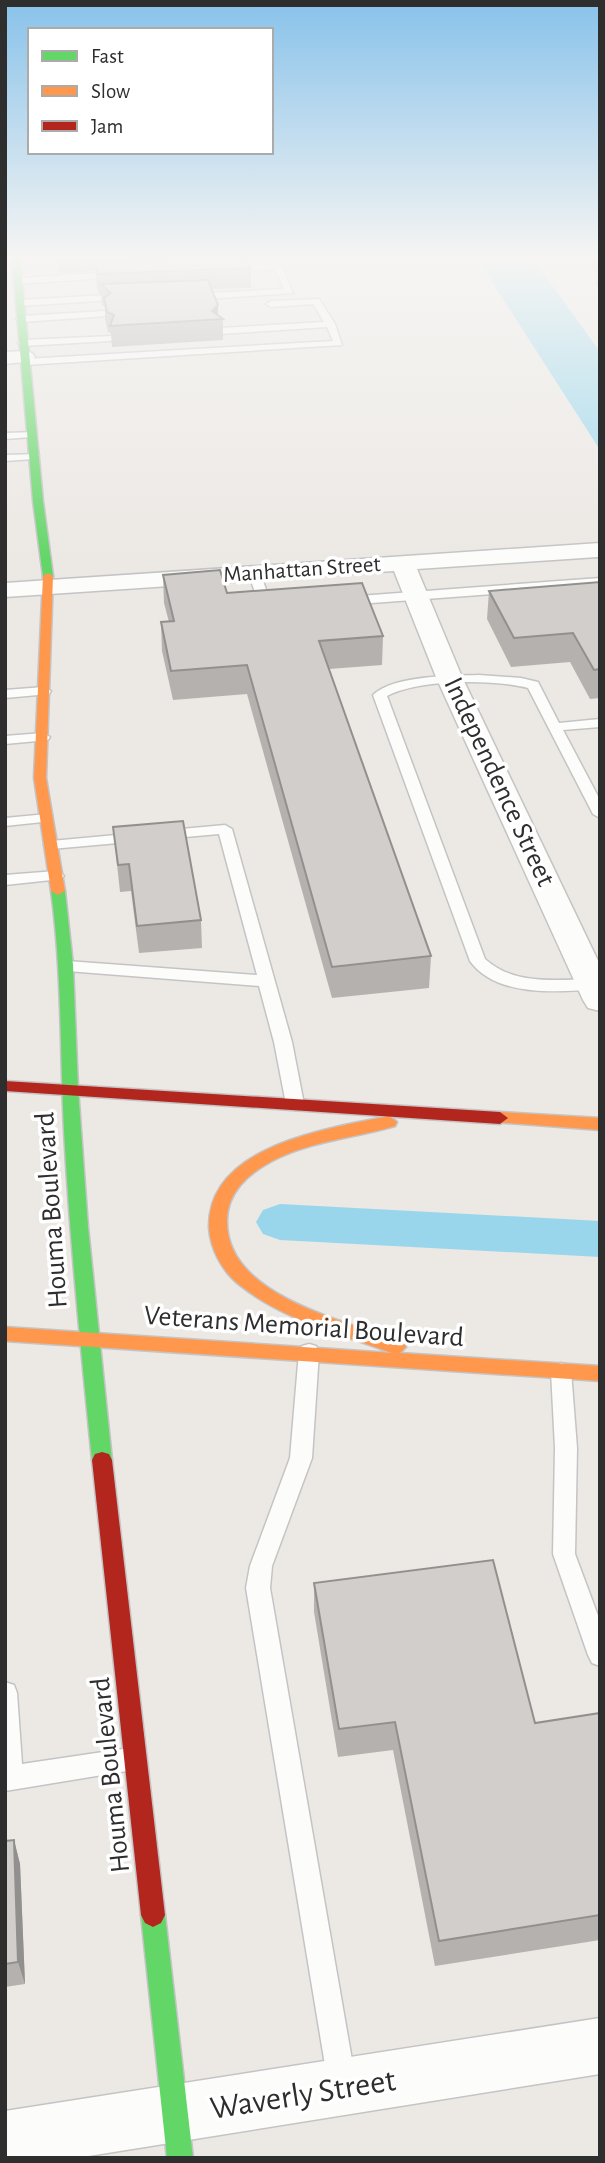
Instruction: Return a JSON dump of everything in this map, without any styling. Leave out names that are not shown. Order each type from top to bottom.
[{"type":"street","name":"Houma Boulevard","points":[[20,358],[50,587],[40,778],[67,966],[70,1089],[88,1339],[178,2136]]},
{"type":"street","name":"Manhattan Street","points":[[5,590],[598,550]]},
{"type":"street","name":"Independence Street","points":[[403,563],[451,682],[597,989]]},
{"type":"street","points":[[5,1086],[600,1124]]},
{"type":"street","points":[[432,1112],[328,1136],[272,1153],[232,1182],[216,1221],[228,1262],[247,1281],[275,1299],[436,1362]]},
{"type":"street","name":"Veterans Memorial Boulevard","points":[[5,1334],[309,1352],[600,1374]]},
{"type":"street","name":"Waverly Street","points":[[5,2140],[178,2136],[343,2088],[600,2046]]},
{"type":"lane","points":[[5,436],[32,434]]},
{"type":"lane","points":[[5,458],[34,456]]},
{"type":"lane","points":[[254,573],[267,608],[280,607]]},
{"type":"lane","points":[[334,602],[600,582]]},
{"type":"lane","points":[[597,989],[505,981],[489,974],[478,961],[380,703],[380,695],[386,689],[451,682],[520,679],[533,685],[600,814]]},
{"type":"lane","points":[[5,694],[44,691]]},
{"type":"lane","points":[[556,727],[600,723]]},
{"type":"lane","points":[[5,740],[43,737]]},
{"type":"lane","points":[[583,779],[600,777]]},
{"type":"lane","points":[[5,822],[47,818]]},
{"type":"lane","points":[[51,845],[225,829],[266,981],[295,1104]]},
{"type":"lane","points":[[5,880],[56,876]]},
{"type":"lane","points":[[67,966],[266,981]]},
{"type":"lane","points":[[309,1352],[301,1458],[261,1566],[258,1588],[343,2088]]},
{"type":"lane","points":[[561,1371],[566,1448],[564,1554],[600,1655]]},
{"type":"lane","points":[[5,1693],[8,1779],[135,1759]]},
{"type":"water","points":[[541,358],[600,358],[600,450]]},
{"type":"building","points":[[220,570],[227,593],[362,583],[383,636],[319,641],[431,956],[332,967],[247,665],[171,671],[161,622],[174,621],[163,575]]},
{"type":"building","points":[[600,582],[600,669],[594,670],[573,633],[514,638],[489,591]]},
{"type":"building","points":[[183,821],[201,920],[137,926],[129,864],[118,865],[113,827]]},
{"type":"building","points":[[493,1560],[535,1723],[600,1713],[600,1915],[439,1941],[395,1722],[339,1729],[314,1583]]},
{"type":"building","points":[[14,1840],[18,1962],[5,1964],[5,1841]]},
{"type":"waterway","points":[[280,1222],[600,1239]]},
{"type":"traffic: fast","points":[[25,358],[38,501],[48,576]]},
{"type":"traffic: fast","points":[[58,891],[66,965],[70,1088],[79,1227],[102,1460]]},
{"type":"traffic: fast","points":[[153,1915],[180,2158]]},
{"type":"traffic: slow","points":[[48,576],[40,778],[58,891]]},
{"type":"traffic: slow","points":[[500,1118],[600,1124]]},
{"type":"traffic: slow","points":[[389,1122],[292,1146],[245,1170],[229,1186],[219,1205],[218,1234],[230,1264],[246,1281],[263,1293],[299,1312],[397,1347]]},
{"type":"traffic: slow","points":[[5,1334],[600,1374]]},
{"type":"traffic: jam","points":[[5,1086],[500,1118]]},
{"type":"traffic: jam","points":[[102,1460],[153,1915]]}]
